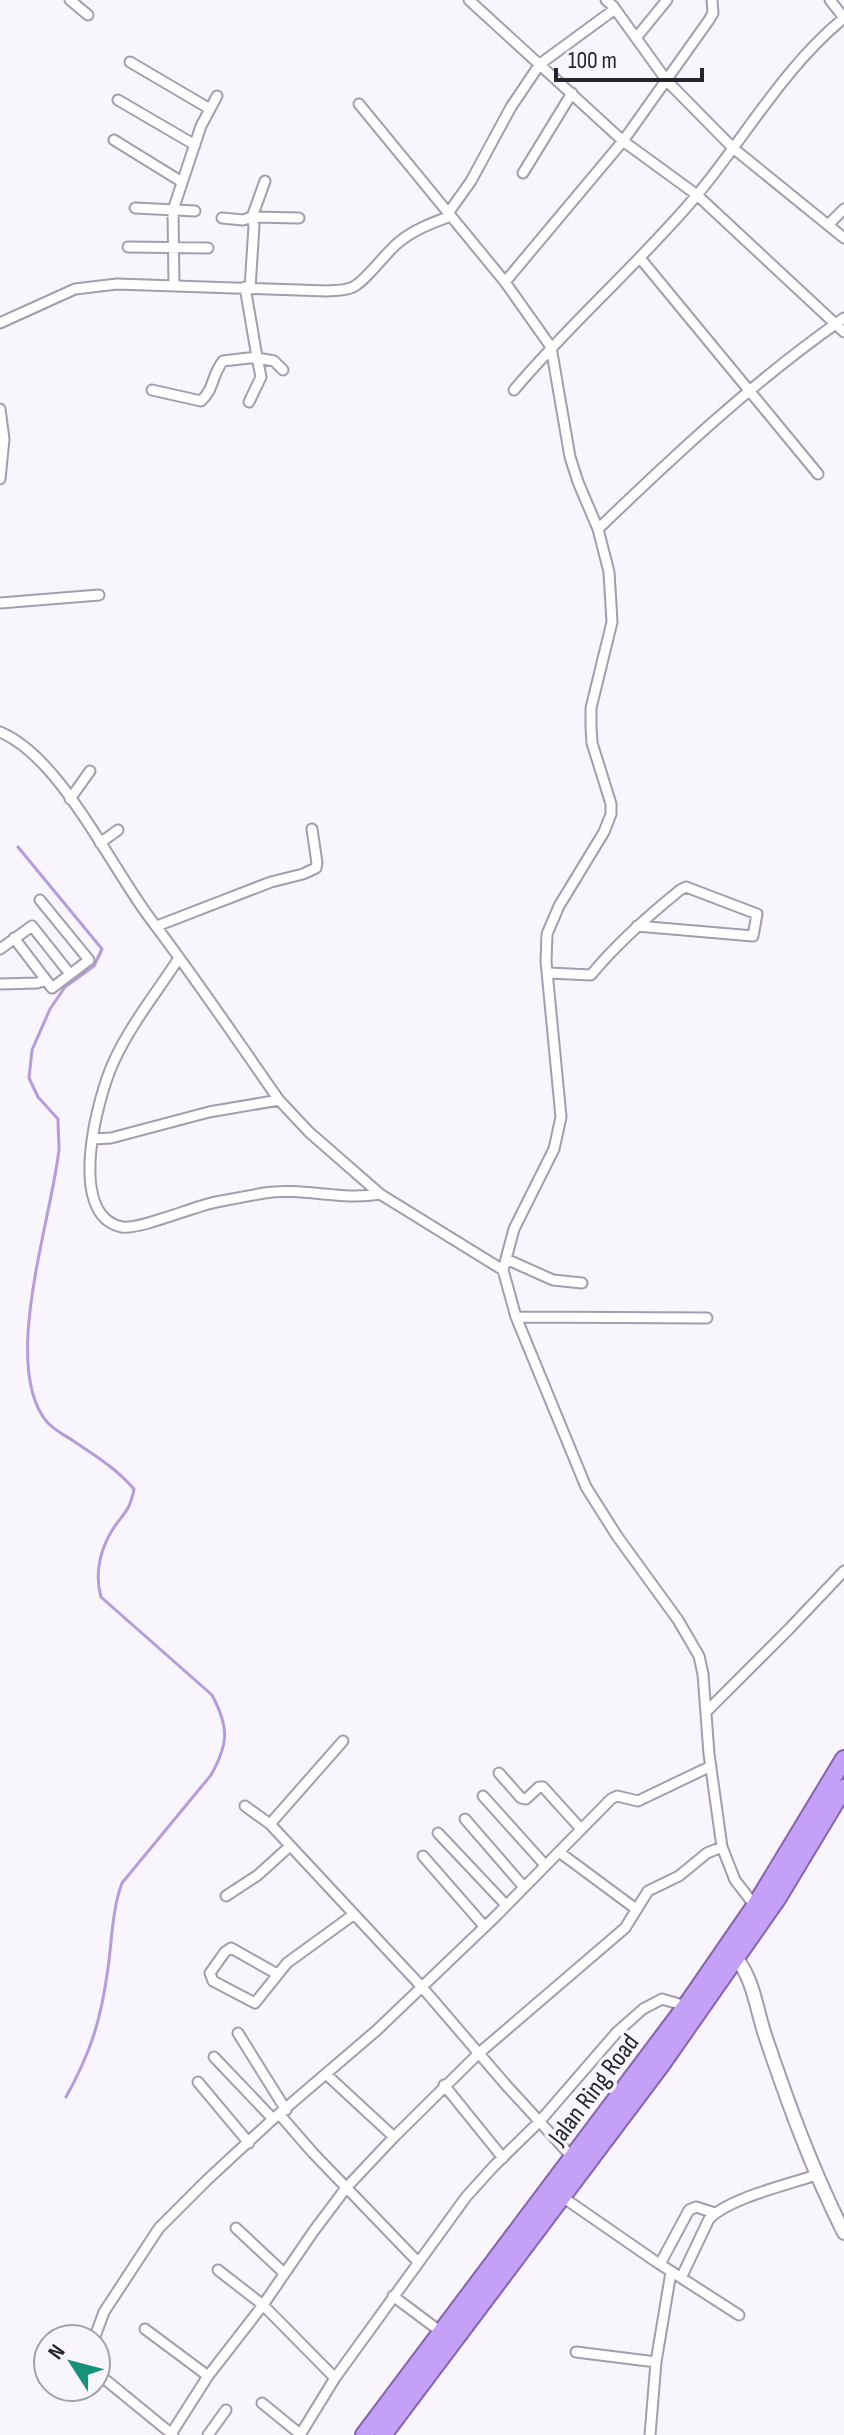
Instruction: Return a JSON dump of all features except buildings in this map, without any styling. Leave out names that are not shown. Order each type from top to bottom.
[{"type":"highway","name":"Jalan Ring Road","points":[[384,2425],[441,2332],[568,2152],[686,2006],[755,1906],[844,1759]]},
{"type":"highway","name":"Jalan Ring Road","points":[[364,2435],[384,2425],[661,2065],[777,1899],[844,1788]]},
{"type":"street","points":[[70,0],[88,15]]},
{"type":"street","points":[[469,0],[623,141],[697,195],[840,321],[844,332]]},
{"type":"street","points":[[636,38],[667,0]]},
{"type":"street","points":[[505,282],[623,141],[709,20],[713,13],[712,0]]},
{"type":"street","points":[[514,390],[551,347],[640,258],[697,195],[799,61],[844,18],[830,0]]},
{"type":"street","points":[[0,323],[75,289],[117,284],[327,291],[350,289],[411,233],[450,214],[511,107],[540,64],[613,4],[667,81],[733,148],[844,238]]},
{"type":"street","points":[[130,62],[210,109]]},
{"type":"street","points":[[523,173],[572,93]]},
{"type":"street","points":[[174,286],[173,210],[201,126],[217,96]]},
{"type":"street","points":[[118,100],[195,145]]},
{"type":"street","points":[[359,104],[505,282],[551,347],[570,457],[598,529],[609,572],[612,622],[591,708],[591,727],[592,743],[611,804],[611,814],[604,832],[551,923],[545,944],[561,1117],[554,1149],[514,1229],[503,1270],[516,1317],[586,1487],[699,1656],[722,1847],[735,1880],[755,1906]]},
{"type":"street","points":[[114,140],[182,182]]},
{"type":"street","points":[[249,402],[261,377],[247,288],[254,226],[252,217],[265,181]]},
{"type":"street","points":[[135,208],[195,211]]},
{"type":"street","points":[[829,224],[844,209]]},
{"type":"street","points":[[222,218],[299,218]]},
{"type":"street","points":[[128,247],[208,248]]},
{"type":"street","points":[[640,258],[818,474]]},
{"type":"street","points":[[598,529],[677,452],[840,321]]},
{"type":"street","points":[[152,390],[201,401],[211,390],[223,361],[257,358],[274,361],[283,370]]},
{"type":"street","points":[[0,409],[4,439],[0,479]]},
{"type":"street","points":[[0,603],[99,595]]},
{"type":"street","points":[[0,732],[22,743],[53,776],[279,1100],[309,1132],[380,1194],[503,1270]]},
{"type":"street","points":[[70,799],[90,771]]},
{"type":"street","points":[[155,925],[316,868],[312,829]]},
{"type":"street","points":[[100,843],[118,830]]},
{"type":"street","points":[[549,973],[591,975],[612,949],[637,926],[686,887],[757,914],[753,936],[637,926]]},
{"type":"street","points":[[14,938],[52,988],[89,960],[40,900]]},
{"type":"street","points":[[0,949],[32,926],[70,974]]},
{"type":"street","points":[[179,958],[137,1020],[114,1061],[98,1110],[90,1173],[97,1210],[105,1219],[121,1227],[129,1227],[215,1202],[264,1193],[358,1197],[380,1194]]},
{"type":"street","points":[[0,984],[46,980]]},
{"type":"street","points":[[93,1139],[111,1138],[209,1112],[279,1100]]},
{"type":"street","points":[[506,1259],[553,1280],[582,1283]]},
{"type":"street","points":[[516,1317],[707,1318]]},
{"type":"street","points":[[706,1712],[844,1571]]},
{"type":"street","points":[[270,1824],[343,1741]]},
{"type":"street","points":[[99,2323],[110,2301],[159,2228],[207,2180],[377,2030],[611,1799],[617,1796],[638,1801],[711,1766]]},
{"type":"street","points":[[499,1773],[521,1798],[526,1799],[543,1787],[581,1829]]},
{"type":"street","points":[[483,1796],[545,1865]]},
{"type":"street","points":[[245,1806],[270,1824],[421,1986],[478,2054],[568,2152]]},
{"type":"street","points":[[465,1819],[523,1886]]},
{"type":"street","points":[[438,1833],[506,1905]]},
{"type":"street","points":[[226,1896],[258,1875],[290,1846]]},
{"type":"street","points":[[112,2385],[172,2434],[208,2376],[346,2188],[444,2085],[619,1933],[648,1891],[679,1876],[707,1853],[722,1847]]},
{"type":"street","points":[[559,1852],[636,1909]]},
{"type":"street","points":[[423,1856],[484,1926]]},
{"type":"street","points":[[277,1974],[231,1948],[225,1952],[210,1977],[252,2003],[257,2002],[287,1963],[353,1915]]},
{"type":"street","points":[[736,1958],[750,1986],[764,2035],[816,2175],[844,2233]]},
{"type":"street","points":[[262,2403],[300,2434],[335,2378],[473,2189],[503,2158],[544,2125],[602,2047],[643,2009],[662,1999],[686,2006]]},
{"type":"street","points":[[238,2033],[280,2115]]},
{"type":"street","points":[[214,2057],[280,2115],[418,2262]]},
{"type":"street","points":[[327,2075],[394,2137]]},
{"type":"street","points":[[198,2082],[249,2143]]},
{"type":"street","points":[[444,2085],[503,2158]]},
{"type":"street","points":[[650,2435],[656,2362],[676,2275],[709,2219],[737,2202],[816,2175]]},
{"type":"street","points":[[561,2196],[739,2315]]},
{"type":"street","points":[[660,2264],[689,2210],[696,2207],[715,2213]]},
{"type":"street","points":[[236,2228],[284,2273]]},
{"type":"street","points":[[218,2270],[263,2305],[335,2378]]},
{"type":"street","points":[[393,2296],[441,2332]]},
{"type":"street","points":[[145,2329],[208,2376]]},
{"type":"street","points":[[576,2352],[656,2362]]},
{"type":"street","points":[[208,2435],[226,2410]]},
{"type":"waterway","points":[[18,847],[102,949],[94,966],[65,987],[50,1009],[32,1050],[29,1078],[38,1097],[58,1119],[59,1149],[28,1329],[28,1365],[34,1397],[49,1425],[104,1462],[134,1489],[127,1509],[103,1549],[98,1573],[101,1597],[212,1695],[222,1716],[225,1735],[221,1754],[211,1775],[122,1883],[114,1914],[98,2020],[82,2065],[66,2097]]}]
